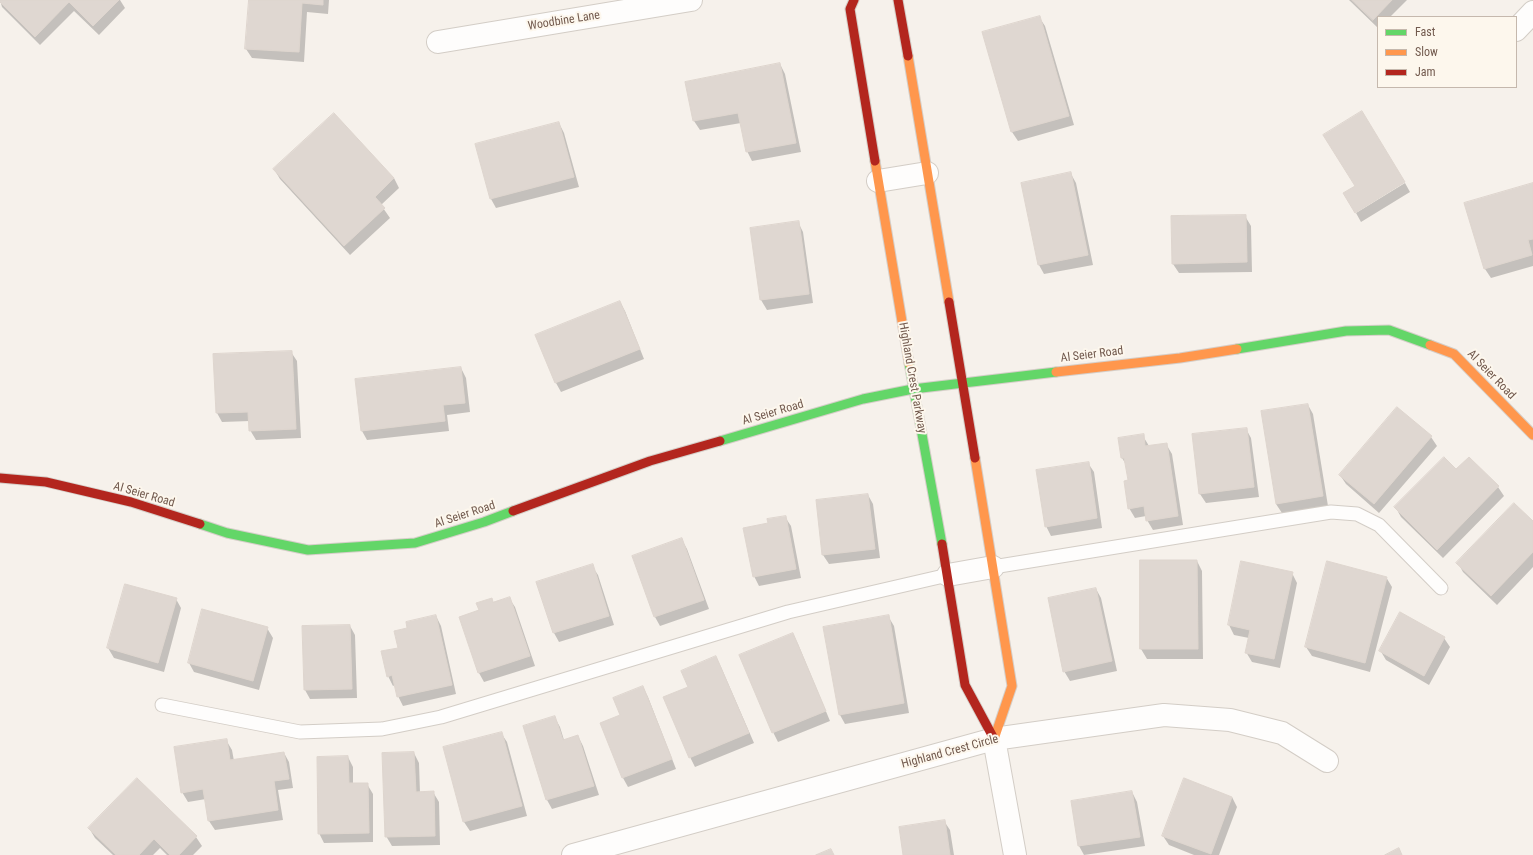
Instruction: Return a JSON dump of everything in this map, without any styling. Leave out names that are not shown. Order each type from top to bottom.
[{"type":"street","name":"Woodbine Lane","points":[[438,42],[691,0]]},
{"type":"street","name":"Highland Crest Parkway","points":[[854,0],[850,9],[913,389],[948,575],[965,685],[994,739],[1015,855]]},
{"type":"street","name":"Highland Crest Parkway","points":[[898,0],[964,382],[1012,686],[994,739]]},
{"type":"street","points":[[1517,29],[1533,12]]},
{"type":"street","points":[[878,181],[927,173]]},
{"type":"street","name":"Al Seier Road","points":[[0,478],[46,482],[131,502],[227,533],[308,550],[415,543],[484,522],[650,461],[863,399],[913,389],[964,382],[1180,358],[1346,331],[1390,330],[1454,354],[1533,435]]},
{"type":"street","points":[[948,575],[993,567]]},
{"type":"street","name":"Highland Crest Circle","points":[[573,855],[994,739],[1164,715],[1230,720],[1282,733],[1327,761]]},
{"type":"lane","points":[[993,567],[1331,512],[1357,514],[1379,525],[1441,588]]},
{"type":"lane","points":[[162,705],[300,732],[382,729],[441,717],[788,612],[948,575]]},
{"type":"building","points":[[0,0],[119,0],[93,26],[69,2],[35,37],[0,2]]},
{"type":"building","points":[[249,0],[323,0],[323,5],[302,3],[299,52],[245,49]]},
{"type":"building","points":[[1352,0],[1392,0],[1373,20]]},
{"type":"building","points":[[1040,16],[1069,116],[1011,132],[982,32]]},
{"type":"building","points":[[780,63],[796,143],[746,152],[738,113],[693,121],[685,82]]},
{"type":"building","points":[[1362,111],[1405,182],[1355,213],[1343,193],[1355,186],[1323,135]]},
{"type":"building","points":[[334,113],[394,178],[375,197],[385,208],[344,246],[273,169]]},
{"type":"building","points":[[559,122],[574,177],[490,199],[475,144]]},
{"type":"building","points":[[1071,172],[1088,255],[1038,265],[1021,183]]},
{"type":"building","points":[[1533,183],[1533,239],[1528,240],[1532,255],[1484,269],[1464,203]]},
{"type":"building","points":[[1246,215],[1247,262],[1172,264],[1171,216]]},
{"type":"building","points":[[799,221],[809,294],[760,300],[750,228]]},
{"type":"building","points":[[620,301],[640,349],[555,383],[535,335]]},
{"type":"building","points":[[292,351],[296,429],[249,431],[248,412],[216,413],[213,354]]},
{"type":"building","points":[[461,367],[465,403],[443,405],[445,421],[361,431],[355,379]]},
{"type":"building","points":[[1308,404],[1323,496],[1276,504],[1261,411]]},
{"type":"building","points":[[1397,407],[1432,436],[1374,504],[1339,475]]},
{"type":"building","points":[[1247,428],[1254,487],[1199,494],[1192,434]]},
{"type":"building","points":[[1144,434],[1145,446],[1167,443],[1178,516],[1146,521],[1144,506],[1128,509],[1124,481],[1128,480],[1124,458],[1121,458],[1118,438]]},
{"type":"building","points":[[1444,457],[1456,469],[1469,457],[1499,486],[1437,550],[1394,507]]},
{"type":"building","points":[[1089,462],[1097,518],[1045,527],[1036,470]]},
{"type":"building","points":[[868,494],[875,549],[822,555],[816,500]]},
{"type":"building","points":[[1514,503],[1533,521],[1533,552],[1491,596],[1456,563]]},
{"type":"building","points":[[786,516],[796,569],[753,577],[743,528],[768,523],[767,519]]},
{"type":"building","points":[[682,538],[704,600],[654,617],[632,556]]},
{"type":"building","points":[[1140,560],[1197,560],[1198,649],[1140,649]]},
{"type":"building","points":[[1241,561],[1293,572],[1274,659],[1245,653],[1250,630],[1228,625]]},
{"type":"building","points":[[1327,561],[1387,577],[1365,663],[1305,647]]},
{"type":"building","points":[[593,564],[609,616],[553,633],[536,582]]},
{"type":"building","points":[[125,584],[177,598],[158,663],[107,648]]},
{"type":"building","points":[[1096,588],[1112,661],[1063,672],[1048,598]]},
{"type":"building","points":[[510,597],[530,656],[478,673],[459,617],[479,610],[476,603],[492,598],[493,602]]},
{"type":"building","points":[[202,609],[268,627],[253,681],[188,663]]},
{"type":"building","points":[[1400,612],[1445,637],[1424,676],[1379,651]]},
{"type":"building","points":[[436,615],[452,685],[397,697],[392,675],[387,677],[381,651],[398,648],[394,631],[407,628],[406,622]]},
{"type":"building","points":[[889,615],[904,703],[839,715],[823,627]]},
{"type":"building","points":[[350,625],[352,689],[304,690],[302,626]]},
{"type":"building","points":[[793,633],[826,711],[772,733],[739,655]]},
{"type":"building","points":[[716,656],[749,733],[689,758],[663,697],[688,687],[681,671]]},
{"type":"building","points":[[643,686],[672,759],[622,778],[600,723],[620,715],[613,698]]},
{"type":"building","points":[[555,716],[563,740],[578,735],[594,786],[546,800],[523,726]]},
{"type":"building","points":[[502,732],[522,806],[463,822],[443,747]]},
{"type":"building","points":[[227,739],[230,760],[284,752],[289,779],[274,781],[278,810],[208,821],[203,789],[181,793],[174,747]]},
{"type":"building","points":[[414,752],[416,792],[434,791],[435,836],[385,837],[382,753]]},
{"type":"building","points":[[348,756],[349,783],[368,783],[369,833],[318,834],[317,757]]},
{"type":"building","points":[[137,778],[197,836],[179,855],[170,855],[154,839],[139,855],[116,855],[88,828]]},
{"type":"building","points":[[1184,778],[1232,797],[1211,854],[1162,836]]},
{"type":"building","points":[[1132,791],[1140,837],[1078,846],[1071,801]]},
{"type":"building","points":[[945,820],[950,855],[903,855],[899,827]]},
{"type":"building","points":[[1399,848],[1402,855],[1385,855]]},
{"type":"building","points":[[831,849],[834,855],[816,855]]},
{"type":"traffic: fast","points":[[1237,349],[1346,331],[1389,330],[1430,345]]},
{"type":"traffic: fast","points":[[909,363],[942,544]]},
{"type":"traffic: fast","points":[[720,441],[863,399],[913,389],[1056,372]]},
{"type":"traffic: fast","points":[[200,524],[227,533],[308,550],[415,543],[484,522],[513,511]]},
{"type":"traffic: slow","points":[[908,56],[949,302]]},
{"type":"traffic: slow","points":[[875,161],[909,363]]},
{"type":"traffic: slow","points":[[1430,345],[1454,354],[1533,435]]},
{"type":"traffic: slow","points":[[1056,372],[1180,358],[1237,349]]},
{"type":"traffic: slow","points":[[975,458],[1012,686],[994,739],[993,737]]},
{"type":"traffic: jam","points":[[854,0],[850,9],[875,161]]},
{"type":"traffic: jam","points":[[898,0],[908,56]]},
{"type":"traffic: jam","points":[[949,302],[975,458]]},
{"type":"traffic: jam","points":[[513,511],[650,461],[720,441]]},
{"type":"traffic: jam","points":[[0,478],[46,482],[131,502],[200,524]]},
{"type":"traffic: jam","points":[[942,544],[965,685],[993,737]]}]
